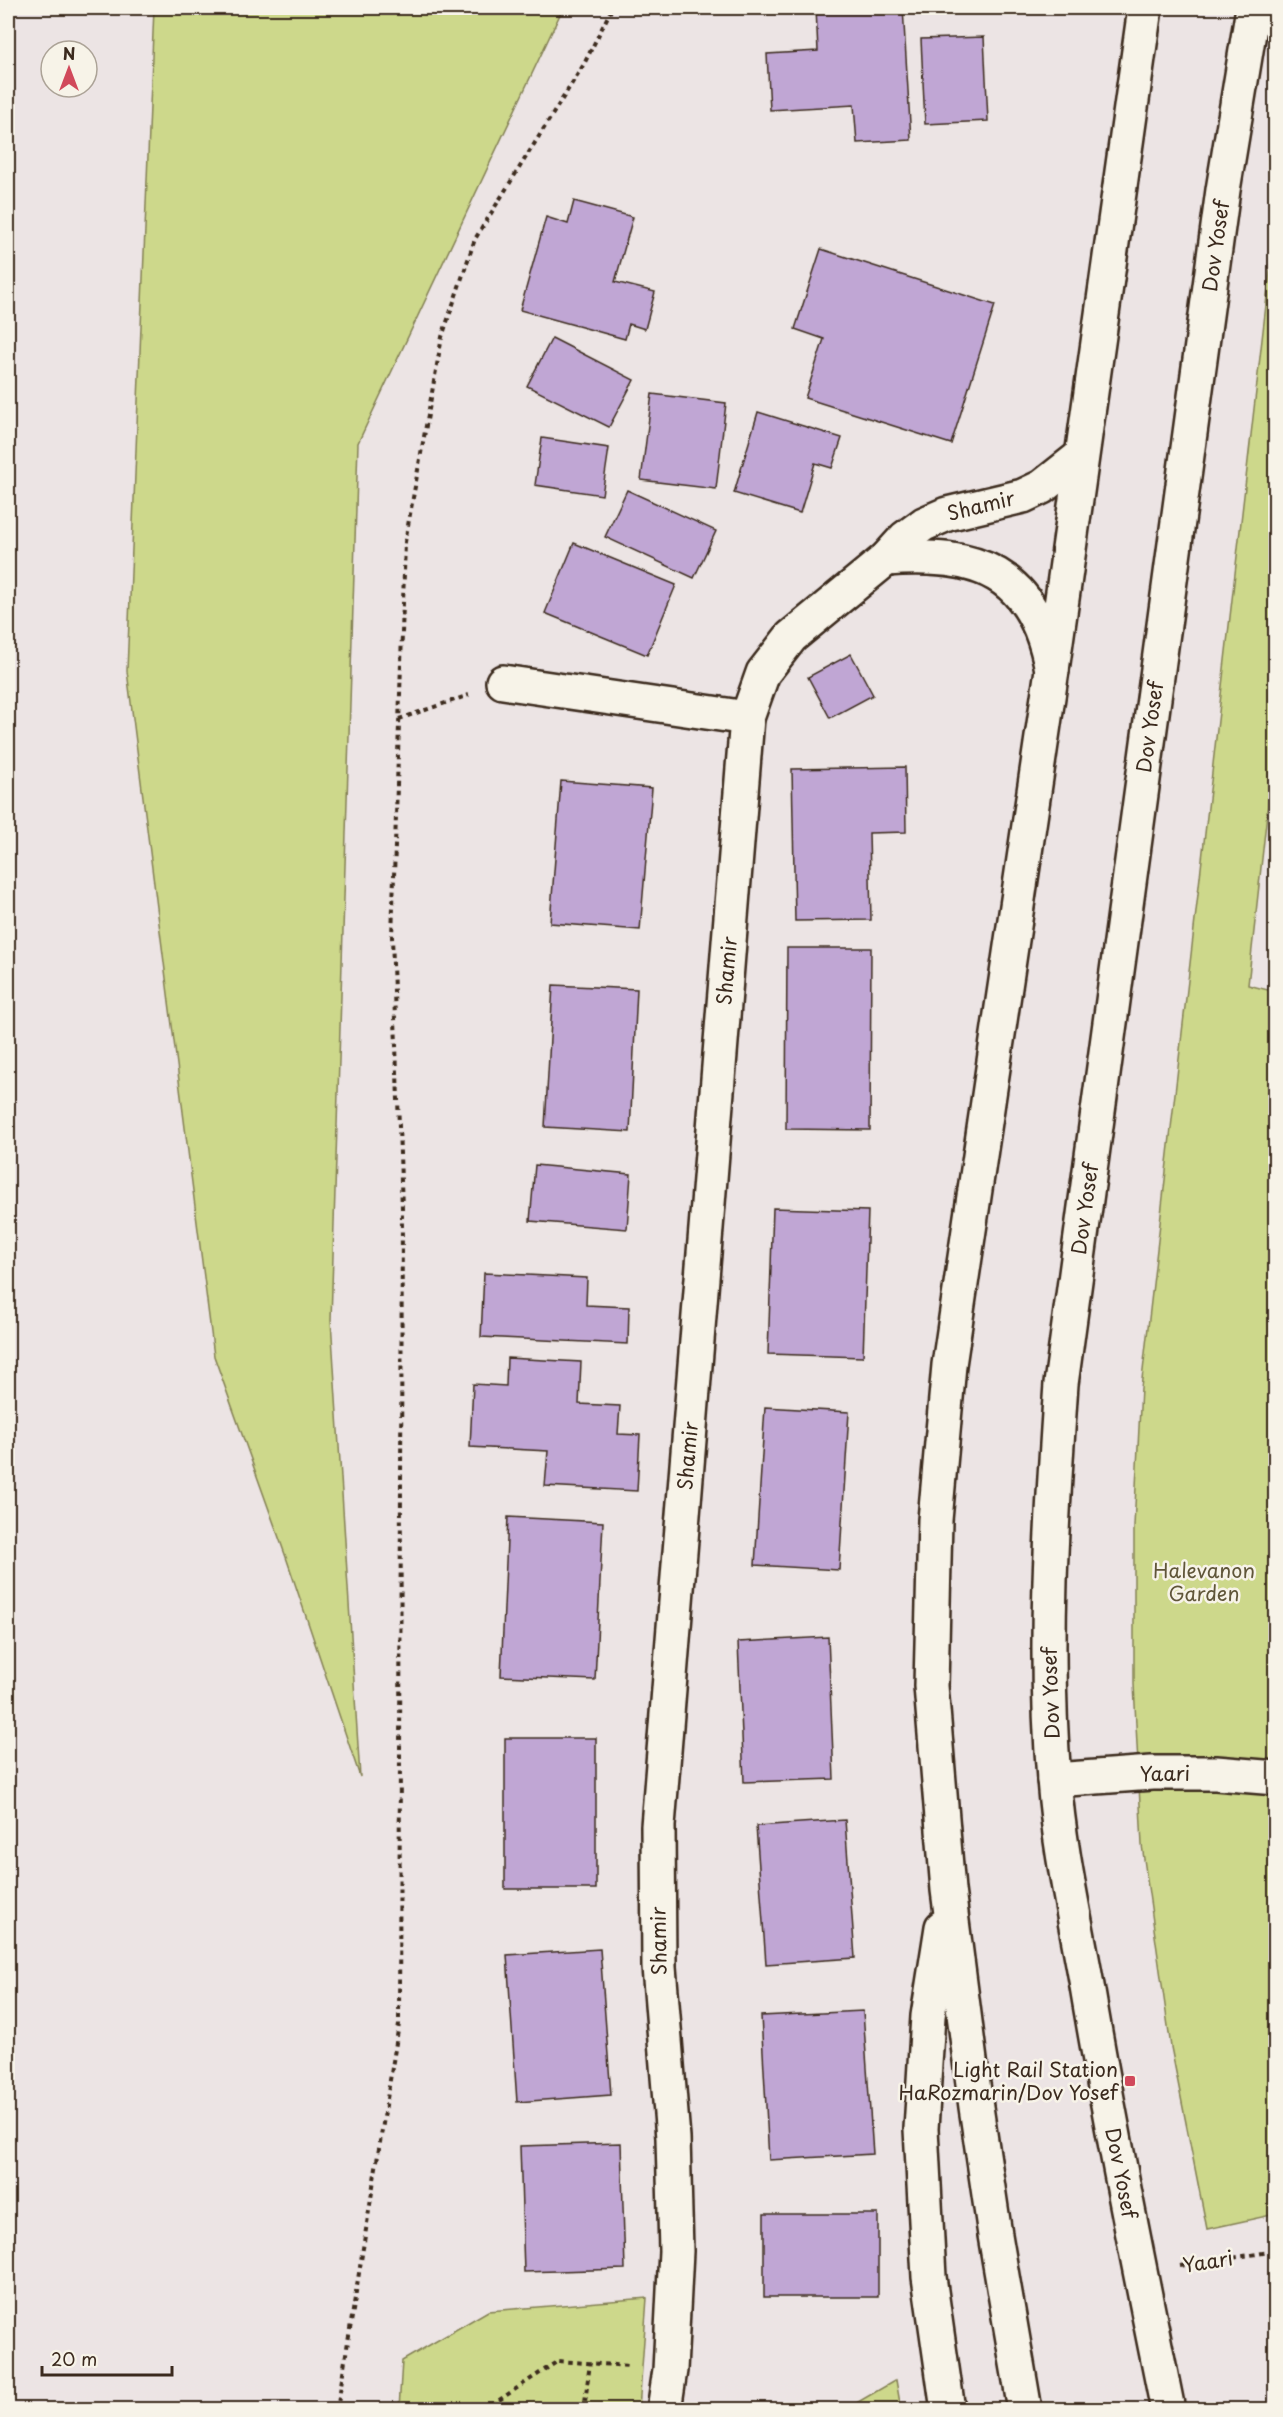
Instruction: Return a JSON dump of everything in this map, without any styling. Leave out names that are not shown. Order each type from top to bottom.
[{"type":"main road","points":[[1025,2409],[976,2107],[948,1890],[931,1686],[935,1520],[949,1365],[1052,670],[1080,457],[1145,8]]},
{"type":"main road","name":"Dov Yosef","points":[[1168,2409],[1104,2086],[1066,1866],[1054,1780],[1048,1655],[1052,1524],[1061,1384],[1222,202],[1253,8]]},
{"type":"main road","name":"Shamir","points":[[664,2409],[670,2370],[676,2251],[673,2138],[659,1967],[658,1826],[747,718],[763,673],[791,637],[886,559],[905,538],[924,524],[977,506],[1023,496],[1060,475],[1080,457]]},
{"type":"main road","points":[[886,559],[939,557],[983,567],[997,576],[1013,588],[1031,609],[1047,646],[1052,670]]},
{"type":"main road","points":[[503,682],[747,718]]},
{"type":"main road","name":"Yaari","points":[[1054,1780],[1152,1773],[1216,1773],[1275,1778]]},
{"type":"main road","points":[[948,1890],[928,2016],[921,2129],[929,2277],[948,2409]]},
{"type":"path","points":[[337,2409],[399,2024],[402,1208],[392,937],[405,542],[442,337],[475,239],[584,64],[612,8]]},
{"type":"path","points":[[399,719],[503,682]]},
{"type":"path","name":"Yaari","points":[[1140,2273],[1275,2251]]},
{"type":"path","points":[[484,2409],[558,2361],[590,2363],[584,2409]]},
{"type":"green space","points":[[154,8],[563,8],[358,443],[331,1320],[360,1777],[287,1560],[214,1356],[127,671]]},
{"type":"green space","name":"Halevanon Garden","points":[[1275,227],[1276,732],[1248,985],[1276,992],[1276,2214],[1207,2229],[1171,2047],[1142,1845],[1134,1684],[1134,1526],[1141,1388]]},
{"type":"green space","points":[[647,2298],[639,2409],[399,2409],[402,2361],[488,2311]]},
{"type":"green space","points":[[896,2380],[901,2409],[846,2409]]},
{"type":"building","points":[[816,8],[903,8],[911,140],[857,143],[854,105],[770,110],[767,54],[818,51]]},
{"type":"building","points":[[984,37],[988,121],[925,124],[921,39]]},
{"type":"building","points":[[574,201],[633,217],[615,282],[655,292],[645,329],[629,324],[625,339],[520,310],[546,217],[568,224]]},
{"type":"building","points":[[821,249],[995,305],[951,444],[805,398],[824,339],[795,329]]},
{"type":"building","points":[[552,338],[634,380],[609,427],[527,386]]},
{"type":"building","points":[[652,394],[726,403],[716,489],[641,480]]},
{"type":"building","points":[[758,412],[842,438],[832,468],[815,463],[800,513],[734,493]]},
{"type":"building","points":[[542,438],[609,448],[602,495],[535,485]]},
{"type":"building","points":[[627,490],[716,531],[694,578],[605,537]]},
{"type":"building","points":[[574,543],[676,585],[647,655],[545,613]]},
{"type":"building","points":[[851,654],[873,695],[830,718],[808,677]]},
{"type":"building","points":[[905,767],[906,832],[869,833],[871,920],[795,921],[792,769]]},
{"type":"building","points":[[561,781],[652,788],[640,930],[550,923]]},
{"type":"building","points":[[787,948],[871,948],[870,1130],[786,1129]]},
{"type":"building","points":[[553,985],[637,989],[630,1132],[545,1127]]},
{"type":"building","points":[[535,1165],[631,1174],[627,1229],[530,1221]]},
{"type":"building","points":[[773,1208],[868,1211],[863,1357],[768,1354]]},
{"type":"building","points":[[484,1273],[587,1278],[586,1305],[629,1307],[628,1344],[481,1337]]},
{"type":"building","points":[[507,1358],[581,1362],[579,1404],[620,1406],[618,1434],[640,1435],[637,1491],[545,1486],[548,1451],[470,1447],[473,1384],[506,1386]]},
{"type":"building","points":[[765,1407],[849,1412],[839,1570],[755,1565]]},
{"type":"building","points":[[508,1517],[603,1522],[595,1680],[501,1676]]},
{"type":"building","points":[[828,1637],[834,1779],[744,1782],[738,1642]]},
{"type":"building","points":[[505,1738],[596,1738],[596,1889],[505,1889]]},
{"type":"building","points":[[845,1820],[855,1958],[766,1964],[756,1826]]},
{"type":"building","points":[[600,1949],[611,2095],[517,2102],[507,1955]]},
{"type":"building","points":[[863,2011],[873,2154],[769,2160],[761,2016]]},
{"type":"building","points":[[621,2143],[625,2269],[524,2272],[520,2146]]},
{"type":"building","points":[[764,2214],[878,2214],[878,2297],[764,2297]]},
{"type":"place","name":"Light Rail Station HaRozmarin/Dov Yosef","points":[[1130,2081]]}]
